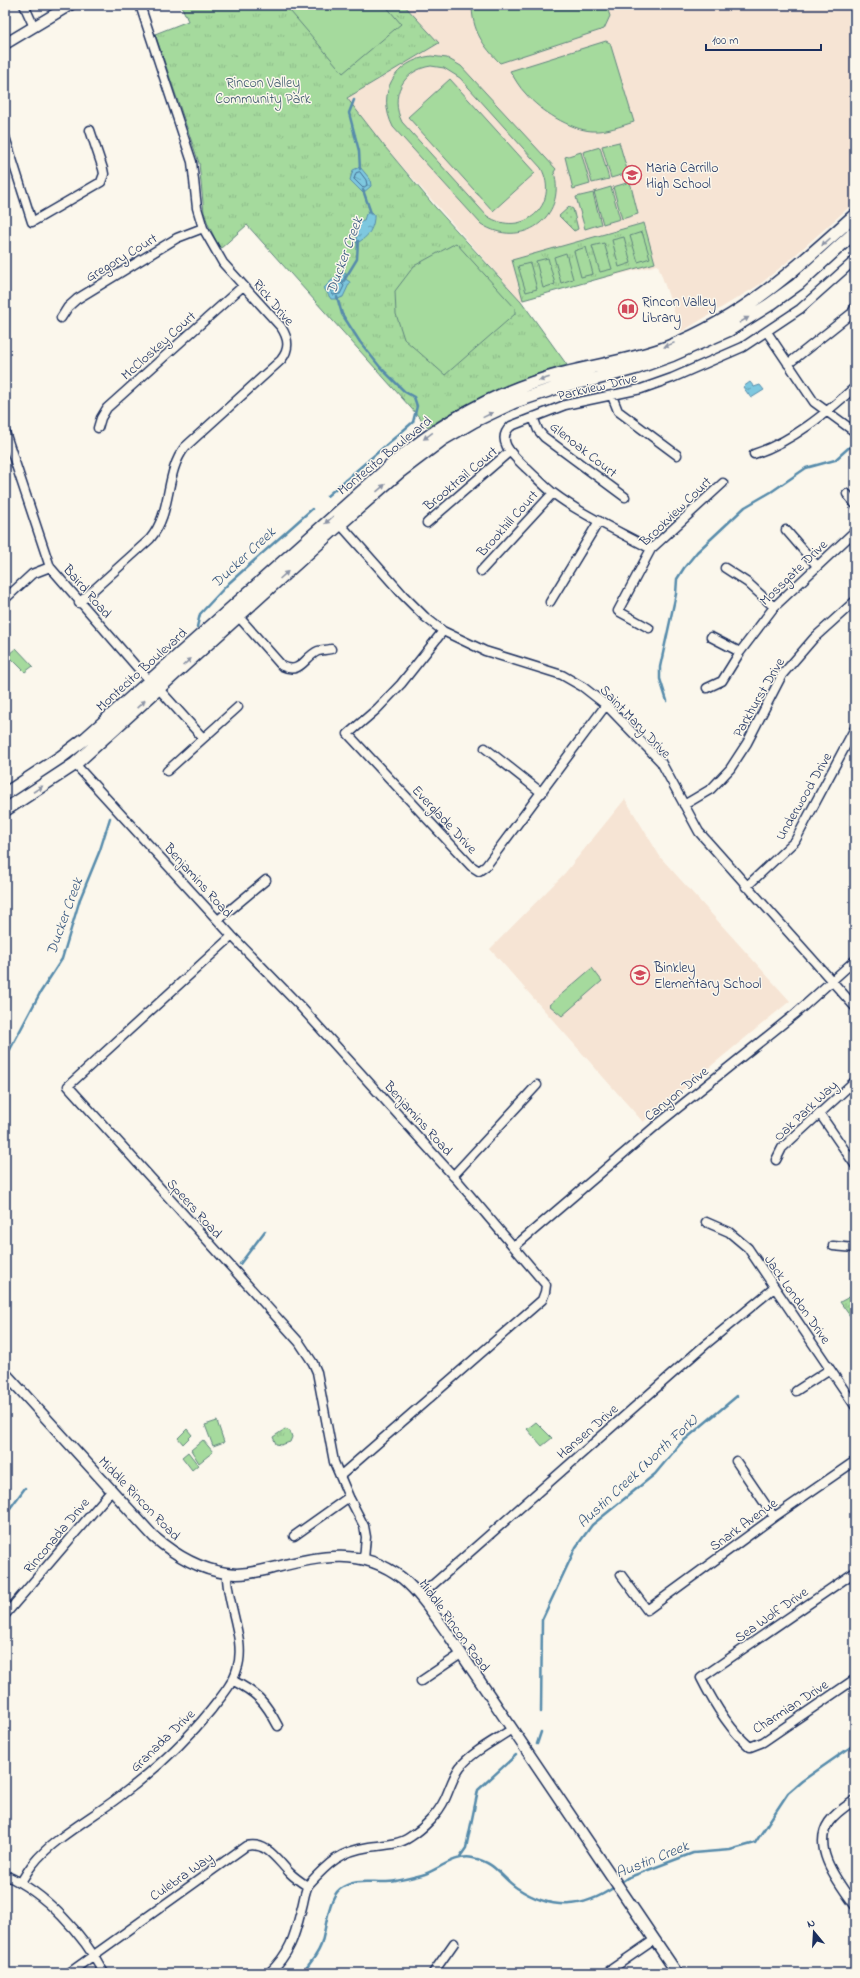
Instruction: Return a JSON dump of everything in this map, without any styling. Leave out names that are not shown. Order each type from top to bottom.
[{"type":"main road","name":"Montecito Boulevard","points":[[5,810],[75,764],[154,684],[389,467],[435,431],[471,410],[534,382],[634,357],[667,347],[705,330],[763,295],[796,269],[855,215]]},
{"type":"main road","name":"Montecito Boulevard","points":[[5,794],[75,746],[154,684],[238,616],[416,458],[443,440],[474,421],[514,402],[565,385],[636,368],[672,355],[729,330],[769,305],[798,284],[855,232]]},
{"type":"street","points":[[24,5],[34,27]]},
{"type":"street","points":[[5,44],[70,5]]},
{"type":"street","name":"Rick Drive","points":[[79,603],[145,544],[158,528],[164,515],[175,463],[185,447],[285,356],[288,347],[284,332],[218,257],[203,228],[197,208],[192,162],[140,5]]},
{"type":"street","points":[[5,137],[32,222],[101,182],[104,174],[103,169],[90,130]]},
{"type":"street","name":"Gregory Court","points":[[61,318],[68,307],[77,299],[177,238],[203,228]]},
{"type":"street","name":"Parkview Drive","points":[[510,452],[505,438],[507,429],[511,426],[565,405],[641,389],[672,378],[743,347],[800,309],[855,260]]},
{"type":"street","name":"McCloskey Court","points":[[98,428],[108,408],[243,286]]},
{"type":"street","points":[[788,364],[852,313],[855,307]]},
{"type":"street","points":[[767,332],[814,402],[855,432]]},
{"type":"street","points":[[754,454],[775,448],[827,412],[855,387]]},
{"type":"street","points":[[612,396],[618,411],[677,455]]},
{"type":"street","name":"Glenoak Court","points":[[533,417],[538,430],[544,437],[625,497]]},
{"type":"street","name":"Baird Road","points":[[5,432],[50,567],[79,603],[203,738]]},
{"type":"street","points":[[510,452],[552,493],[599,521],[651,549]]},
{"type":"street","name":"Brooktrail Court","points":[[427,522],[510,452]]},
{"type":"street","name":"Brookview Court","points":[[649,628],[618,611],[651,549],[723,483]]},
{"type":"street","name":"Brookhill Court","points":[[481,571],[552,493]]},
{"type":"street","points":[[847,494],[855,504]]},
{"type":"street","points":[[550,602],[599,521]]},
{"type":"street","name":"Saint Mary Drive","points":[[340,524],[403,595],[425,617],[443,631],[485,651],[562,675],[583,687],[606,705],[661,762],[699,832],[746,887],[855,1007]]},
{"type":"street","points":[[786,530],[817,566]]},
{"type":"street","name":"Mossgate Drive","points":[[707,688],[722,681],[740,652],[774,607],[855,532]]},
{"type":"street","points":[[5,599],[32,574],[50,567]]},
{"type":"street","points":[[725,568],[748,583],[774,607]]},
{"type":"street","name":"Parkhurst Drive","points":[[684,805],[711,789],[730,769],[747,743],[782,675],[814,638],[855,601]]},
{"type":"street","points":[[238,616],[282,666],[288,669],[295,668],[318,651],[331,649]]},
{"type":"street","name":"Everglade Drive","points":[[443,631],[401,684],[377,709],[348,734],[461,855],[479,871],[486,866],[542,793],[606,705]]},
{"type":"street","points":[[712,637],[740,652]]},
{"type":"street","points":[[167,771],[238,707]]},
{"type":"street","name":"Underwood Drive","points":[[746,887],[795,841],[855,728]]},
{"type":"street","points":[[485,748],[542,793]]},
{"type":"street","name":"Benjamins Road","points":[[75,764],[232,936],[300,1006],[453,1176],[546,1285],[542,1300],[340,1476]]},
{"type":"street","points":[[218,920],[266,880]]},
{"type":"street","name":"Speers Road","points":[[232,936],[68,1086],[299,1342],[311,1359],[317,1372],[334,1462],[348,1497],[364,1526],[366,1537],[364,1559]]},
{"type":"street","name":"Canyon Drive","points":[[514,1247],[658,1124],[787,1021],[855,960]]},
{"type":"street","name":"Oak Park Way","points":[[776,1160],[782,1148],[855,1081]]},
{"type":"street","points":[[453,1176],[537,1085]]},
{"type":"street","points":[[820,1114],[855,1165]]},
{"type":"street","name":"Jack London Drive","points":[[706,1222],[729,1232],[748,1248],[855,1406]]},
{"type":"street","points":[[833,1246],[855,1248]]},
{"type":"street","name":"Hansen Drive","points":[[420,1596],[705,1345],[774,1288]]},
{"type":"street","points":[[796,1390],[830,1369]]},
{"type":"street","name":"Middle Rincon Road","points":[[5,1373],[154,1536],[171,1551],[196,1565],[227,1574],[252,1573],[325,1556],[343,1556],[364,1559],[386,1568],[401,1577],[420,1596],[461,1654],[677,1973]]},
{"type":"street","points":[[736,1461],[774,1517]]},
{"type":"street","name":"Snark Avenue","points":[[621,1575],[647,1610],[774,1517],[855,1461]]},
{"type":"street","name":"Rinconada Drive","points":[[5,1615],[112,1490]]},
{"type":"street","points":[[294,1536],[348,1497]]},
{"type":"street","name":"Sea Wolf Drive","points":[[701,1678],[855,1572]]},
{"type":"street","name":"Granada Drive","points":[[21,1882],[33,1864],[53,1845],[148,1774],[203,1719],[232,1680],[238,1669],[239,1656],[238,1639],[226,1586],[227,1574]]},
{"type":"street","points":[[421,1681],[461,1654]]},
{"type":"street","name":"Charmian Drive","points":[[701,1678],[712,1698],[740,1738],[750,1747],[763,1742],[855,1679]]},
{"type":"street","points":[[232,1680],[250,1689],[267,1705],[278,1726]]},
{"type":"street","points":[[269,1973],[281,1960],[292,1942],[307,1886],[327,1864],[344,1854],[368,1847],[392,1844],[409,1838],[426,1825],[444,1800],[450,1782],[461,1766],[471,1757],[512,1730]]},
{"type":"street","points":[[855,1800],[839,1811],[828,1823],[824,1843],[829,1867],[852,1895],[855,1906]]},
{"type":"street","name":"Culebra Way","points":[[69,1973],[246,1846],[253,1844],[267,1849],[290,1874],[307,1886]]},
{"type":"street","points":[[5,1875],[21,1882],[56,1910],[94,1954],[104,1973]]},
{"type":"street","points":[[606,1973],[654,1940]]},
{"type":"street","points":[[433,1973],[454,1943]]},
{"type":"shaded area","name":"Maria Carrillo High School","points":[[404,5],[855,5],[855,202],[759,285],[681,332],[658,265],[591,281],[521,301],[385,147],[347,98],[438,43]]},
{"type":"shaded area","name":"Binkley Elementary School","points":[[625,799],[661,858],[790,1001],[643,1122],[490,949],[565,873]]},
{"type":"green space","name":"Rincon Valley Community Park","points":[[181,5],[404,5],[439,43],[347,98],[385,147],[435,207],[521,301],[567,365],[530,376],[495,391],[428,427],[247,225],[220,249],[204,212],[199,163],[155,34],[188,21]]},
{"type":"green space","points":[[285,5],[385,5],[401,24],[343,73]]},
{"type":"green space","points":[[472,5],[606,5],[610,16],[604,29],[500,63],[488,50],[476,30]]},
{"type":"green space","points":[[606,41],[610,43],[634,122],[608,130],[597,131],[584,130],[565,123],[547,112],[532,100],[521,89],[510,71]]},
{"type":"green space","points":[[431,56],[447,58],[461,66],[556,169],[554,172],[556,189],[554,203],[547,216],[537,225],[525,231],[511,233],[496,231],[481,224],[393,127],[388,114],[388,91],[398,72],[407,64],[418,59]],"holes":[[[431,66],[444,68],[460,78],[541,168],[546,182],[546,194],[542,206],[535,214],[525,221],[513,223],[500,222],[487,216],[402,122],[398,112],[397,103],[398,94],[406,79],[421,68]]]},
{"type":"green space","points":[[450,79],[535,173],[493,211],[408,117]]},
{"type":"green space","points":[[619,142],[628,173],[611,178],[602,146]]},
{"type":"green space","points":[[600,147],[609,179],[592,183],[583,152]]},
{"type":"green space","points":[[581,152],[590,184],[573,189],[565,157]]},
{"type":"green space","points":[[630,182],[638,214],[622,219],[613,187]]},
{"type":"green space","points":[[611,187],[620,219],[603,224],[594,192]]},
{"type":"green space","points":[[593,193],[601,224],[585,229],[576,197]]},
{"type":"green space","points":[[569,207],[573,209],[578,229],[574,231],[559,216]]},
{"type":"green space","points":[[644,223],[655,263],[523,300],[512,260]]},
{"type":"green space","points":[[642,232],[650,258],[638,262],[630,236]]},
{"type":"green space","points":[[624,237],[631,263],[619,267],[612,240]]},
{"type":"green space","points":[[456,243],[515,308],[515,314],[445,375],[404,339],[396,314],[395,291],[414,266]]},
{"type":"green space","points":[[604,243],[612,269],[600,272],[592,246]]},
{"type":"green space","points":[[586,247],[593,274],[581,277],[574,251]]},
{"type":"green space","points":[[566,253],[573,279],[561,283],[554,257]]},
{"type":"green space","points":[[548,258],[555,284],[543,288],[536,261]]},
{"type":"green space","points":[[530,263],[537,289],[526,292],[518,266]]},
{"type":"green space","points":[[16,648],[33,666],[25,672],[8,655]]},
{"type":"green space","points":[[592,968],[602,981],[562,1016],[549,1005]]},
{"type":"green space","points":[[855,1294],[855,1323],[840,1302]]},
{"type":"green space","points":[[217,1421],[224,1442],[213,1446],[205,1425]]},
{"type":"green space","points":[[536,1422],[552,1438],[542,1446],[527,1429]]},
{"type":"green space","points":[[187,1429],[192,1435],[183,1444],[178,1438]]},
{"type":"green space","points":[[285,1429],[290,1431],[292,1437],[290,1442],[281,1445],[276,1444],[273,1437]]},
{"type":"green space","points":[[203,1440],[213,1452],[199,1463],[191,1450]]},
{"type":"green space","points":[[188,1452],[198,1465],[192,1470],[182,1457]]},
{"type":"water","points":[[360,167],[370,179],[371,186],[363,193],[350,180],[353,170]]},
{"type":"water","points":[[367,211],[374,214],[372,227],[370,232],[364,238],[356,243],[357,225],[360,221],[364,220],[366,214],[368,213]]},
{"type":"water","points":[[346,272],[344,278],[350,282],[343,297],[331,299],[324,288],[332,280]]},
{"type":"water","points":[[750,382],[754,387],[760,385],[764,390],[751,398],[743,387]]},
{"type":"waterway","name":"Ducker Creek","points":[[354,100],[349,113],[359,151],[360,169]]},
{"type":"waterway","name":"Ducker Creek","points":[[363,190],[371,213]]},
{"type":"waterway","name":"Ducker Creek","points":[[343,282],[357,259],[358,241]]},
{"type":"waterway","name":"Ducker Creek","points":[[327,496],[413,422],[417,406],[414,397],[405,392],[380,367],[360,342],[342,314],[337,297]]},
{"type":"waterway","points":[[667,701],[660,679],[660,667],[676,594],[677,579],[684,568],[697,552],[745,507],[771,492],[806,468],[835,460],[855,442]]},
{"type":"waterway","name":"Ducker Creek","points":[[197,627],[200,614],[229,583],[312,509]]},
{"type":"waterway","name":"Ducker Creek","points":[[5,1059],[40,993],[62,959],[80,899],[100,850],[110,818]]},
{"type":"waterway","points":[[240,1264],[265,1231]]},
{"type":"waterway","name":"Austin Creek (North Fork)","points":[[541,1712],[542,1620],[576,1547],[592,1525],[655,1474],[681,1443],[737,1396]]},
{"type":"waterway","points":[[5,1515],[25,1488]]},
{"type":"waterway","name":"Austin Creek (North Fork)","points":[[537,1744],[541,1732]]},
{"type":"waterway","name":"Austin Creek","points":[[620,1883],[627,1878],[693,1853],[730,1850],[755,1843],[788,1793],[802,1781],[855,1744]]},
{"type":"waterway","name":"Austin Creek (North Fork)","points":[[459,1858],[466,1848],[478,1790],[516,1755]]},
{"type":"waterway","name":"Austin Creek","points":[[302,1973],[313,1960],[321,1945],[330,1907],[336,1893],[340,1889],[353,1883],[389,1882],[410,1878],[425,1874],[449,1862],[467,1857],[488,1863],[517,1888],[543,1901],[555,1904],[579,1903],[604,1894],[616,1886]]},
{"type":"place","name":"Maria Carrillo High School","points":[[632,175]]},
{"type":"place","name":"Rincon Valley Library","points":[[628,309]]},
{"type":"place","name":"Binkley Elementary School","points":[[640,975]]}]
